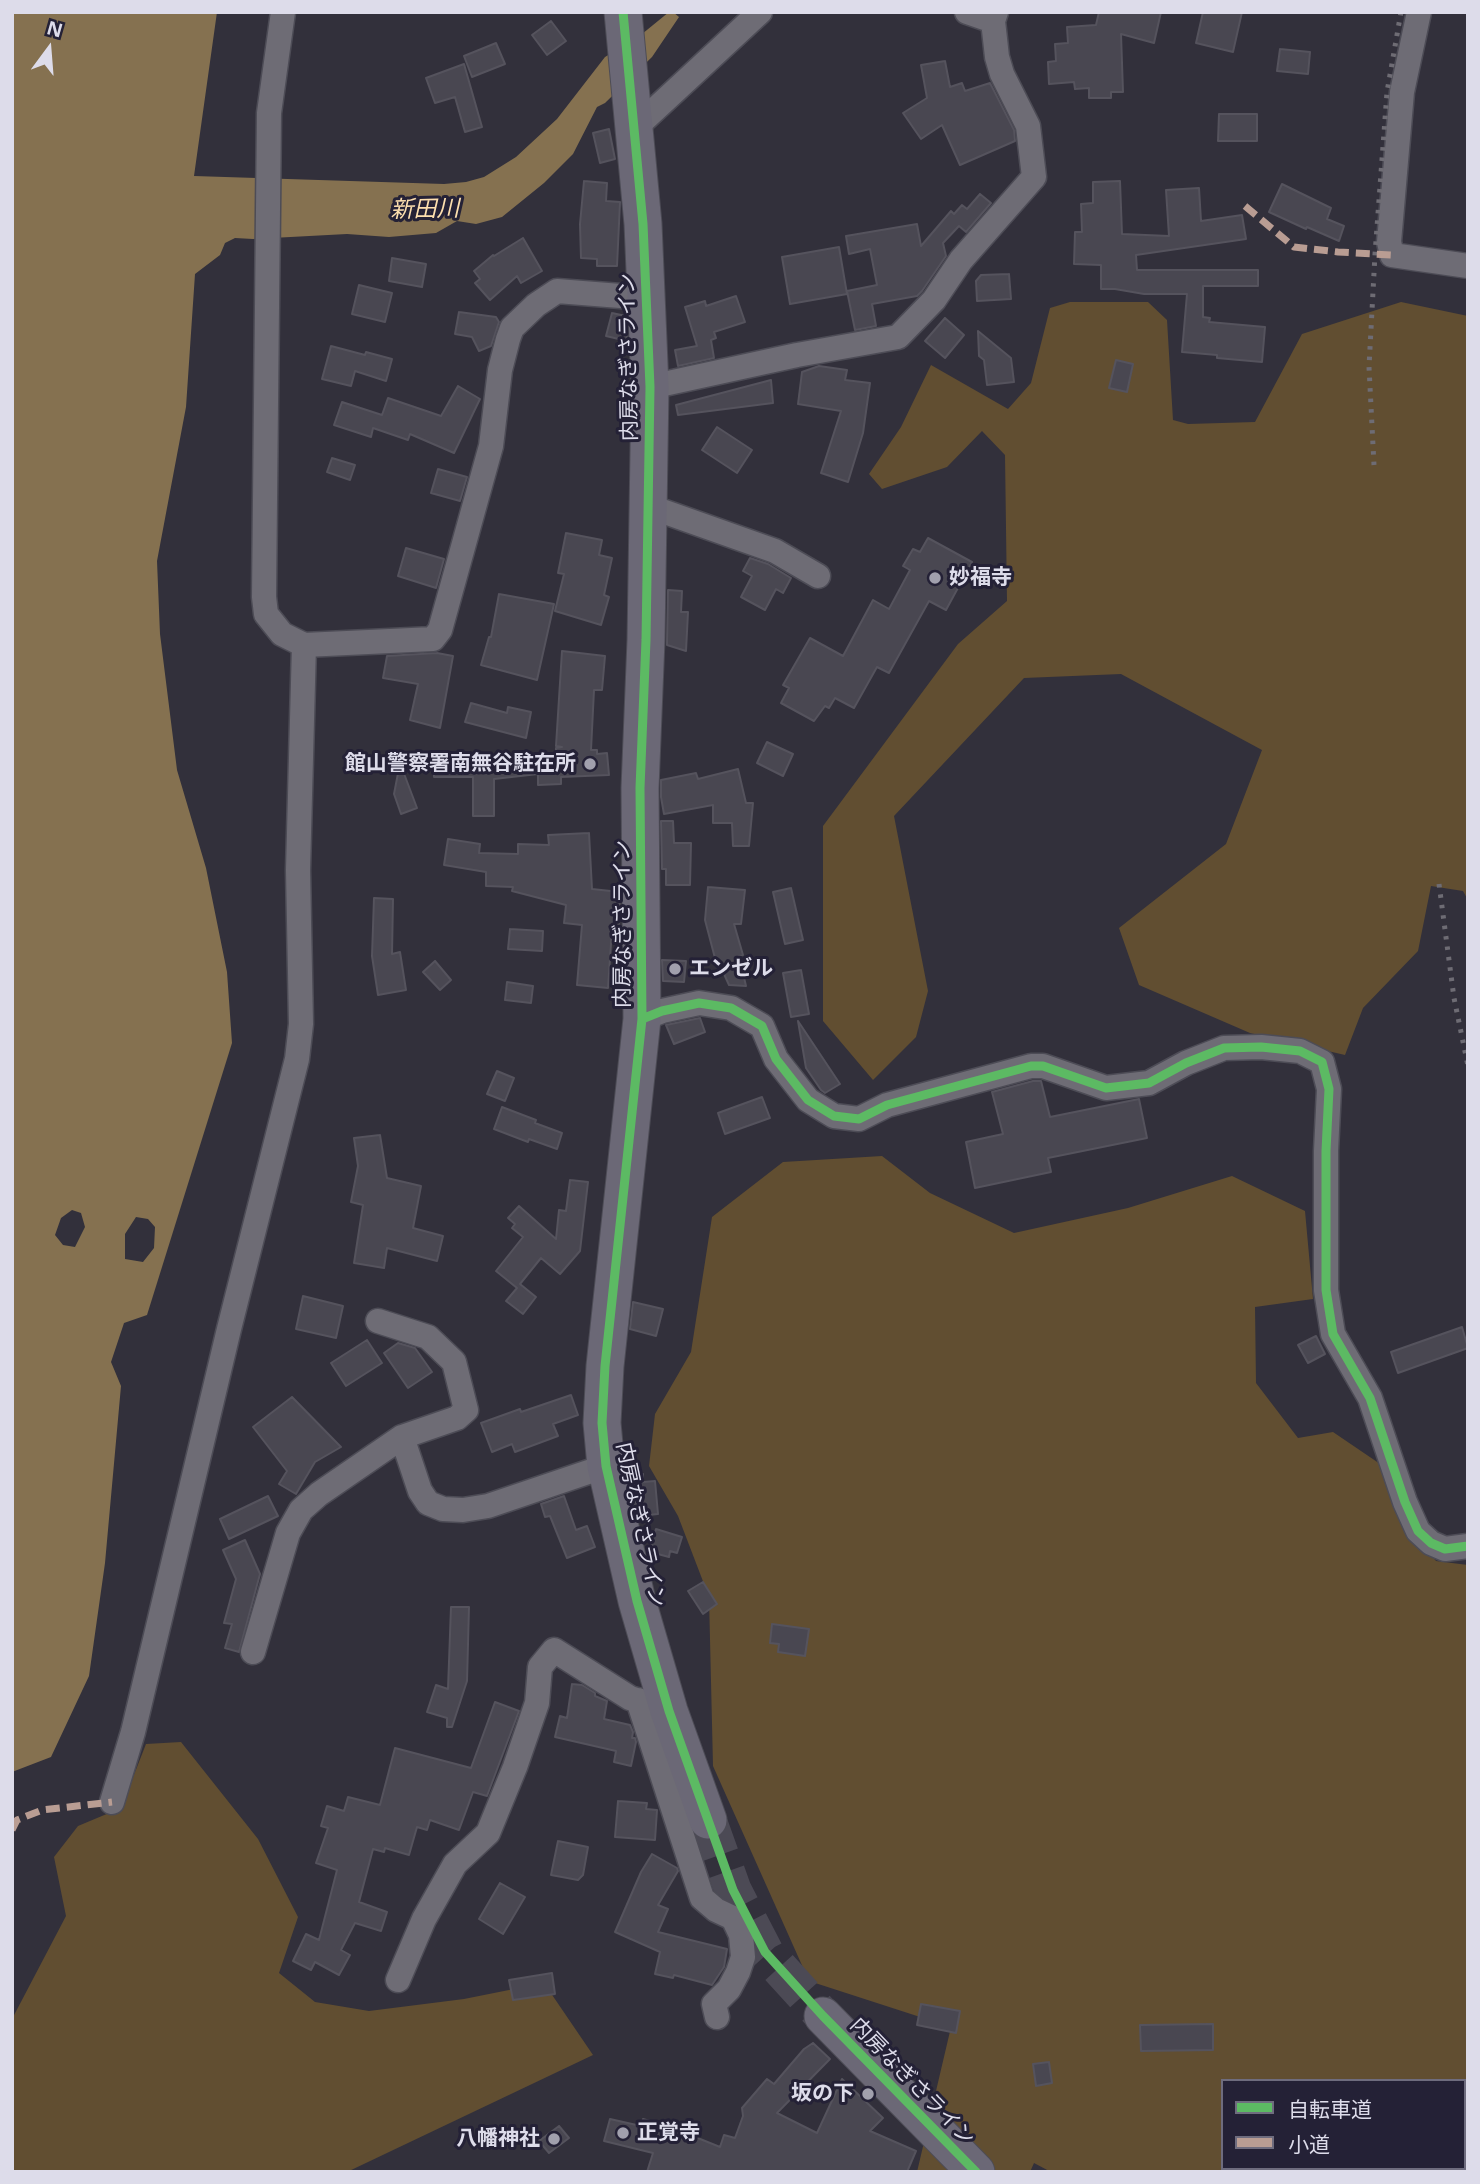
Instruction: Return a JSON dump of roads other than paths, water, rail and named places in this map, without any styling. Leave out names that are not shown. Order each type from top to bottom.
[{"type":"highway","name":"内房なぎさライン","points":[[624,27],[634,111],[650,387],[640,788],[642,1019],[605,1366],[602,1423],[606,1466],[637,1601],[653,1706],[708,1820]]},
{"type":"highway","name":"内房なぎさライン","points":[[823,2016],[976,2172]]},
{"type":"street","points":[[283,12],[269,113],[264,597],[266,614],[282,634],[303,645],[433,639],[440,630],[491,446],[500,370],[512,328],[536,305],[557,291],[646,298]]},
{"type":"street","points":[[634,111],[760,12]]},
{"type":"street","points":[[650,387],[898,337],[934,300],[961,260],[1034,177],[1028,126],[1002,74],[997,57],[995,17],[967,12]]},
{"type":"street","points":[[1419,12],[1402,92],[1389,242],[1392,255],[1468,266]]},
{"type":"street","points":[[648,506],[775,551],[818,576]]},
{"type":"street","points":[[112,1802],[133,1732],[297,1059],[301,1024],[298,870],[303,645]]},
{"type":"street","points":[[642,1019],[662,1011],[699,1003],[732,1008],[762,1026],[776,1059],[808,1100],[834,1116],[859,1119],[887,1105],[1031,1066],[1043,1066],[1106,1088],[1149,1083],[1186,1063],[1224,1048],[1261,1047],[1300,1051],[1322,1062],[1329,1089],[1326,1290],[1333,1334],[1370,1398],[1405,1502],[1418,1531],[1431,1543],[1445,1549],[1468,1546]]},
{"type":"street","points":[[253,1652],[288,1533],[301,1510],[319,1494],[402,1437],[457,1418],[466,1410],[454,1362],[428,1337],[378,1321]]},
{"type":"street","points":[[402,1437],[419,1491],[428,1503],[443,1508],[463,1510],[488,1506],[606,1466]]},
{"type":"street","points":[[398,1980],[424,1919],[455,1864],[488,1833],[537,1703],[540,1667],[554,1650],[630,1698],[653,1706],[702,1898],[716,1910],[733,1918],[741,1935],[743,1957],[729,1989],[714,2004],[717,2017]]},
{"type":"water","name":"新田川","points":[[12,12],[217,12],[194,176],[444,184],[484,177],[516,157],[557,119],[605,57],[642,34],[669,12],[673,12],[679,17],[652,57],[605,103],[597,107],[573,154],[544,183],[502,217],[476,224],[457,221],[436,233],[389,237],[347,234],[235,238],[225,243],[220,255],[195,274],[186,407],[157,561],[160,634],[177,770],[206,868],[227,972],[232,1043],[147,1315],[124,1323],[111,1362],[121,1386],[105,1563],[89,1676],[51,1757],[12,1772]],"holes":[[[72,1210],[81,1213],[85,1227],[75,1247],[63,1245],[55,1235],[61,1218]],[[136,1217],[148,1219],[155,1227],[154,1248],[143,1262],[125,1259],[125,1234]]]},
{"type":"tunnel","points":[[708,1820],[733,1890],[765,1952],[823,2016]]},
{"type":"railway","points":[[1374,465],[1369,367],[1375,254],[1387,92],[1401,12]]},
{"type":"railway","points":[[1439,884],[1454,998],[1468,1066]]},
{"type":"place","name":"妙福寺","points":[[935,578]]},
{"type":"place","name":"館山警察署南無谷駐在所","points":[[590,764]]},
{"type":"place","name":"エンゼル","points":[[675,969]]},
{"type":"place","name":"坂の下","points":[[868,2094]]},
{"type":"place","name":"正覚寺","points":[[623,2133]]},
{"type":"place","name":"八幡神社","points":[[554,2139]]}]
